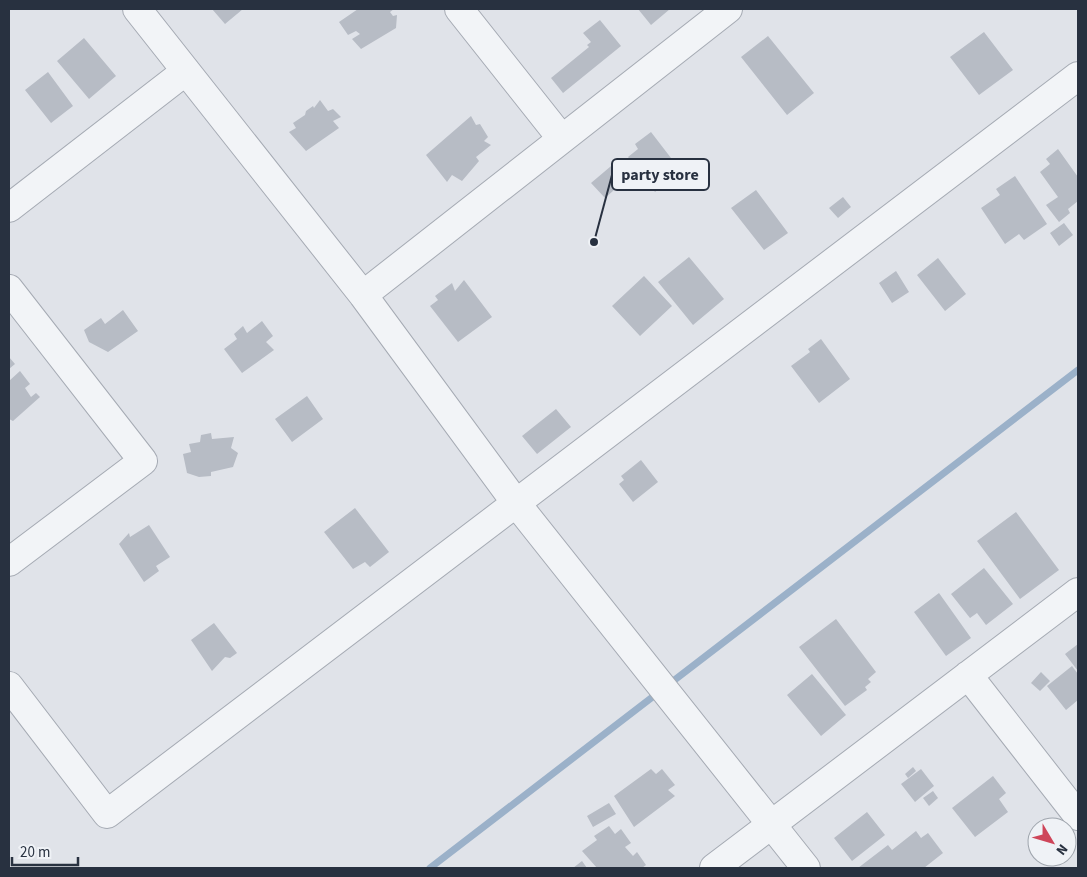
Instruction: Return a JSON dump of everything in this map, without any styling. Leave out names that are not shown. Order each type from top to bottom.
[{"type":"street","points":[[137,9],[363,295],[516,503],[806,868]]},
{"type":"street","points":[[459,9],[562,139]]},
{"type":"street","points":[[363,295],[728,9]]},
{"type":"street","points":[[9,208],[186,71]]},
{"type":"street","points":[[9,686],[107,814],[1078,76]]},
{"type":"street","points":[[9,289],[143,461],[9,562]]},
{"type":"street","points":[[714,868],[1078,592]]},
{"type":"street","points":[[968,675],[1078,816]]},
{"type":"building","points":[[212,9],[243,9],[225,24]]},
{"type":"building","points":[[358,9],[394,9],[390,12],[393,16],[397,15],[396,28],[361,49],[352,39],[360,34],[356,31],[348,35],[339,22]]},
{"type":"building","points":[[638,9],[670,9],[651,25]]},
{"type":"building","points":[[600,20],[621,46],[563,93],[551,78],[589,47],[587,45],[591,42],[583,33]]},
{"type":"building","points":[[984,32],[1013,70],[979,95],[950,57]]},
{"type":"building","points":[[768,36],[814,93],[787,115],[741,57]]},
{"type":"building","points":[[84,38],[116,76],[89,99],[57,61]]},
{"type":"building","points":[[48,72],[73,106],[51,123],[25,90]]},
{"type":"building","points":[[320,100],[328,111],[333,109],[341,117],[333,121],[339,128],[306,151],[289,132],[296,128],[293,123],[305,115],[306,111],[313,106],[314,108]]},
{"type":"building","points":[[471,116],[476,125],[480,124],[488,137],[484,141],[491,145],[476,157],[479,161],[462,181],[452,175],[447,182],[426,155]]},
{"type":"building","points":[[651,132],[681,171],[655,192],[628,157],[638,149],[635,144]]},
{"type":"building","points":[[1058,149],[1078,177],[1078,201],[1068,209],[1070,213],[1059,222],[1046,205],[1058,197],[1040,172],[1050,164],[1046,159]]},
{"type":"building","points":[[617,161],[630,176],[605,198],[591,183]]},
{"type":"building","points":[[1015,176],[1047,224],[1024,240],[1019,234],[1005,244],[981,208],[1000,195],[996,189]]},
{"type":"building","points":[[756,190],[788,233],[764,250],[731,208]]},
{"type":"building","points":[[843,197],[851,207],[838,218],[829,208]]},
{"type":"building","points":[[1064,223],[1073,235],[1059,246],[1050,233]]},
{"type":"building","points":[[689,257],[724,299],[693,325],[658,282]]},
{"type":"building","points":[[938,258],[966,294],[945,311],[917,275]]},
{"type":"building","points":[[896,271],[909,292],[892,303],[879,283]]},
{"type":"building","points":[[644,276],[672,306],[640,336],[612,306]]},
{"type":"building","points":[[464,280],[492,317],[458,342],[430,306],[438,300],[435,296],[452,283],[455,291]]},
{"type":"building","points":[[123,310],[138,331],[108,352],[89,342],[84,330],[101,318],[105,324]]},
{"type":"building","points":[[262,321],[273,336],[266,342],[274,350],[242,373],[224,349],[237,339],[234,334],[243,326],[247,333]]},
{"type":"building","points":[[821,339],[850,379],[819,403],[791,366],[810,352],[808,349]]},
{"type":"building","points":[[9,357],[15,364],[9,369]]},
{"type":"building","points":[[20,371],[30,384],[25,388],[31,397],[36,393],[40,397],[13,421],[9,419],[9,381]]},
{"type":"building","points":[[307,396],[323,419],[292,442],[275,419]]},
{"type":"building","points":[[556,409],[571,427],[537,454],[522,436]]},
{"type":"building","points":[[211,433],[212,439],[234,437],[231,448],[238,453],[233,467],[211,472],[211,476],[199,477],[187,473],[183,454],[191,452],[189,444],[200,442],[201,435]]},
{"type":"building","points":[[641,460],[658,482],[633,502],[619,484],[624,480],[621,476]]},
{"type":"building","points":[[355,508],[389,552],[370,567],[365,562],[353,569],[324,532]]},
{"type":"building","points":[[1016,512],[1059,570],[1020,599],[977,541]]},
{"type":"building","points":[[149,525],[170,557],[156,566],[159,571],[144,582],[119,544],[129,533],[130,537]]},
{"type":"building","points":[[984,568],[1013,604],[986,625],[977,613],[970,618],[951,594]]},
{"type":"building","points":[[939,593],[971,638],[946,656],[914,612]]},
{"type":"building","points":[[836,619],[876,672],[868,679],[871,682],[865,687],[867,690],[845,706],[799,647]]},
{"type":"building","points":[[214,623],[237,653],[230,658],[225,657],[212,671],[191,640]]},
{"type":"building","points":[[1078,644],[1078,671],[1065,654]]},
{"type":"building","points":[[1072,666],[1078,674],[1078,700],[1066,710],[1047,686]]},
{"type":"building","points":[[1041,672],[1050,681],[1040,691],[1031,683]]},
{"type":"building","points":[[812,674],[846,715],[821,736],[787,695]]},
{"type":"building","points":[[913,767],[916,771],[908,778],[905,774]]},
{"type":"building","points":[[651,769],[656,774],[662,769],[675,785],[668,790],[675,796],[634,827],[614,796]]},
{"type":"building","points":[[921,769],[934,786],[915,802],[901,784]]},
{"type":"building","points":[[993,776],[1006,793],[999,799],[1008,812],[975,837],[952,808]]},
{"type":"building","points":[[933,791],[938,798],[929,806],[923,798]]},
{"type":"building","points":[[609,803],[616,814],[593,827],[587,816]]},
{"type":"building","points":[[867,812],[885,835],[852,861],[834,838]]},
{"type":"building","points":[[609,826],[615,834],[621,829],[631,843],[625,847],[633,856],[637,852],[646,865],[642,868],[597,868],[582,851],[597,840],[594,836]]},
{"type":"building","points":[[916,831],[921,838],[928,833],[943,853],[924,868],[858,868],[888,845],[892,850]]},
{"type":"building","points":[[582,861],[587,868],[573,868]]},
{"type":"waterway","points":[[668,685],[1078,370]]},
{"type":"waterway","points":[[430,868],[659,692]]},
{"type":"place","name":"party store","points":[[594,242]]}]
